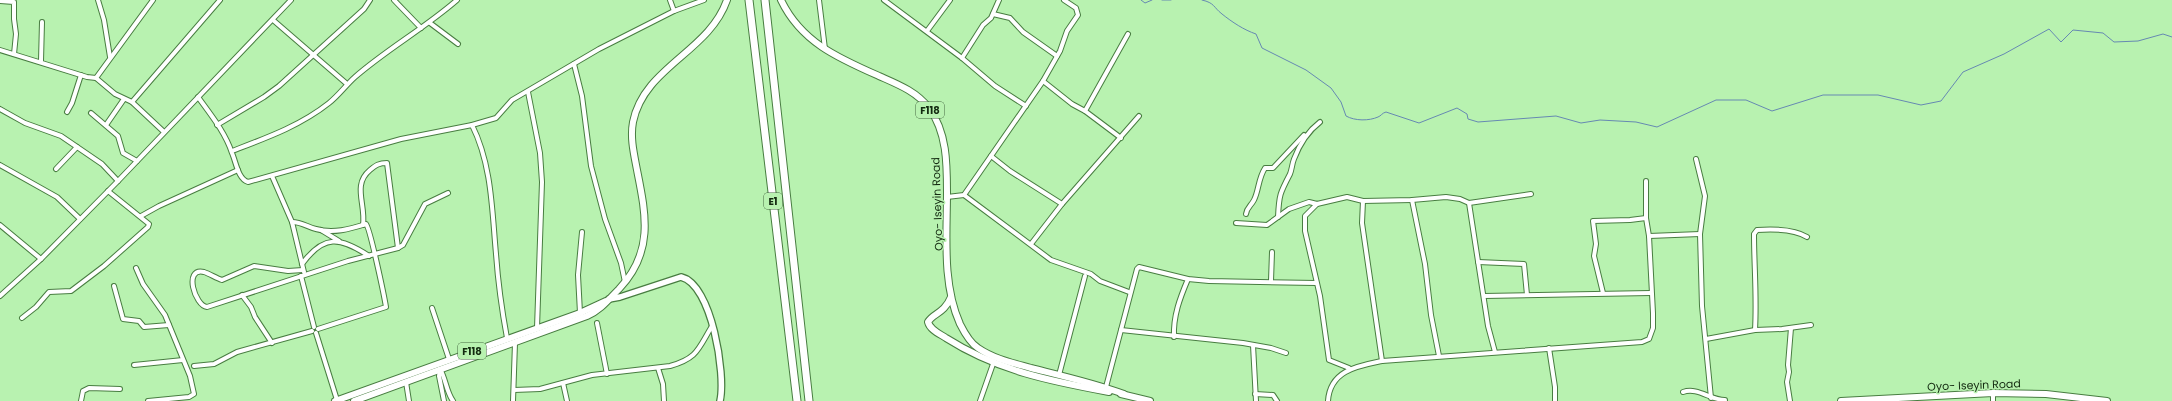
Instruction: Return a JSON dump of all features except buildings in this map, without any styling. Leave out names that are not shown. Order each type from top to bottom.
[{"type":"highway","name":"E1","points":[[749,0],[797,401]]},
{"type":"highway","name":"E1","points":[[765,0],[809,401]]},
{"type":"main road","name":"F118","points":[[336,401],[439,366],[515,343],[597,312],[625,282],[638,262],[646,233],[645,209],[632,135],[637,107],[644,93],[654,80],[708,32],[720,17],[727,0]]},
{"type":"main road","name":"Oyo- Iseyin Road","points":[[781,0],[786,11],[800,29],[825,51],[898,84],[921,99],[929,109],[941,132],[945,150],[948,274],[951,297],[964,331],[976,348],[1008,362],[1106,387],[1124,394]]},
{"type":"main road","name":"Oyo- Iseyin Road","points":[[951,297],[944,310],[930,319],[929,326],[965,350],[993,364],[1044,378],[1124,394],[1148,401]]},
{"type":"main road","name":"F118","points":[[354,401],[406,382],[439,366],[449,359],[580,313],[609,299]]},
{"type":"main road","name":"Oyo- Iseyin Road","points":[[1841,401],[1927,399],[1993,393],[2046,394],[2106,401]]},
{"type":"street","points":[[98,0],[104,20],[110,58]]},
{"type":"street","points":[[96,78],[153,0]]},
{"type":"street","points":[[132,102],[220,0]]},
{"type":"street","points":[[0,296],[41,259],[108,192],[291,0]]},
{"type":"street","points":[[218,125],[264,97],[364,9],[370,0]]},
{"type":"street","points":[[394,0],[421,28]]},
{"type":"street","points":[[232,151],[296,125],[331,101],[348,84],[421,28],[430,23],[457,0]]},
{"type":"street","points":[[670,0],[674,12]]},
{"type":"street","points":[[198,97],[218,125],[232,151],[238,170],[244,180],[248,182],[402,139],[472,125],[496,118],[512,100],[574,64],[674,12],[704,0]]},
{"type":"street","points":[[819,0],[825,49]]},
{"type":"street","points":[[884,0],[962,58],[995,86],[1026,106]]},
{"type":"street","points":[[927,31],[950,0]]},
{"type":"street","points":[[962,58],[993,14],[999,0]]},
{"type":"street","points":[[964,195],[1043,81],[1057,56],[1067,31],[1078,15],[1076,8],[1064,0]]},
{"type":"street","points":[[0,1],[14,2],[15,5],[14,19],[16,34],[14,54]]},
{"type":"street","points":[[993,14],[1010,18],[1023,32],[1057,56]]},
{"type":"street","points":[[273,20],[348,84]]},
{"type":"street","points":[[41,61],[42,22]]},
{"type":"street","points":[[430,23],[458,44]]},
{"type":"street","points":[[1085,111],[1125,43],[1128,34]]},
{"type":"street","points":[[0,50],[41,61],[81,75],[96,78],[124,99],[132,102],[164,132]]},
{"type":"street","points":[[574,64],[582,96],[591,166],[605,219],[621,263],[625,282]]},
{"type":"street","points":[[67,112],[72,103],[81,75]]},
{"type":"street","points":[[1043,81],[1072,104],[1085,111],[1121,138]]},
{"type":"street","points":[[528,92],[540,153],[542,182],[536,289],[536,328]]},
{"type":"street","points":[[106,125],[124,99]]},
{"type":"street","points":[[0,109],[26,123],[61,136],[102,164],[118,181]]},
{"type":"street","points":[[91,113],[118,136],[123,153],[137,162]]},
{"type":"street","points":[[1031,244],[1062,204],[1139,116]]},
{"type":"street","points":[[1246,214],[1247,206],[1254,200],[1260,175],[1264,168],[1273,168],[1307,132],[1320,122]]},
{"type":"street","points":[[472,125],[487,172],[494,211],[496,254],[507,338]]},
{"type":"street","points":[[1278,218],[1279,197],[1282,186],[1290,173],[1294,160],[1307,132]]},
{"type":"street","points":[[56,169],[77,147]]},
{"type":"street","points":[[991,156],[1010,171],[1062,204]]},
{"type":"street","points":[[1696,159],[1705,196],[1700,234],[1702,306],[1711,398]]},
{"type":"street","points":[[363,225],[360,182],[364,174],[378,164],[387,162],[398,248]]},
{"type":"street","points":[[0,165],[57,197],[80,219]]},
{"type":"street","points":[[141,216],[159,206],[238,170]]},
{"type":"street","points":[[272,176],[292,222],[315,330],[336,401]]},
{"type":"street","points":[[1328,401],[1329,392],[1338,377],[1349,368],[1382,361],[1642,342],[1649,340],[1653,328],[1649,236],[1646,218],[1646,181]]},
{"type":"street","points":[[22,318],[48,293],[71,290],[104,266],[148,227],[149,224],[141,216],[108,192]]},
{"type":"street","points":[[303,270],[288,271],[254,266],[222,280],[204,272],[193,276],[192,280],[199,303],[203,307],[208,307],[303,275],[398,248],[403,245],[425,204],[448,193]]},
{"type":"street","points":[[1236,223],[1267,225],[1289,209],[1308,202],[1317,204],[1347,198],[1363,201],[1412,200],[1446,197],[1460,199],[1469,203],[1531,194]]},
{"type":"street","points":[[947,197],[964,195],[1051,260],[1091,274],[1100,281],[1130,292]]},
{"type":"street","points":[[1412,200],[1425,264],[1431,315],[1439,356]]},
{"type":"street","points":[[1363,201],[1362,223],[1382,361]]},
{"type":"street","points":[[1469,203],[1478,262],[1495,352]]},
{"type":"street","points":[[1317,204],[1305,216],[1305,231],[1316,283],[1329,360],[1349,368]]},
{"type":"street","points":[[1603,293],[1594,256],[1596,244],[1592,221],[1646,218]]},
{"type":"street","points":[[292,222],[300,222],[321,230],[342,243]]},
{"type":"street","points":[[194,366],[214,364],[237,352],[272,343],[386,307],[372,255],[369,228],[366,224],[342,231],[321,230]]},
{"type":"street","points":[[0,225],[41,259]]},
{"type":"street","points":[[1755,330],[1757,283],[1753,270],[1754,234],[1757,230],[1766,230],[1794,232],[1807,237]]},
{"type":"street","points":[[580,313],[578,275],[582,232]]},
{"type":"street","points":[[1649,236],[1700,234]]},
{"type":"street","points":[[302,264],[312,250],[327,242],[355,246],[372,255]]},
{"type":"street","points":[[1271,281],[1272,252]]},
{"type":"street","points":[[1478,262],[1524,264],[1526,296]]},
{"type":"street","points":[[1106,387],[1130,292],[1137,268],[1139,267],[1188,279],[1210,281],[1316,283]]},
{"type":"street","points":[[136,268],[143,284],[158,303],[169,325],[190,376],[194,394],[189,397],[148,401]]},
{"type":"street","points":[[1059,375],[1085,276]]},
{"type":"street","points":[[609,299],[620,297],[681,277],[686,278],[696,288],[712,326],[719,356],[720,401]]},
{"type":"street","points":[[1174,337],[1174,327],[1179,300],[1188,279]]},
{"type":"street","points":[[114,286],[123,319],[139,321],[144,327],[169,325]]},
{"type":"street","points":[[1484,296],[1526,296],[1551,293],[1651,293]]},
{"type":"street","points":[[242,295],[251,307],[255,318],[272,343]]},
{"type":"street","points":[[432,308],[449,359]]},
{"type":"street","points":[[597,323],[608,374]]},
{"type":"street","points":[[514,390],[540,389],[577,378],[670,366],[692,358],[712,326]]},
{"type":"street","points":[[1706,339],[1755,330],[1811,326]]},
{"type":"street","points":[[1790,401],[1787,382],[1789,372],[1788,365],[1791,328]]},
{"type":"street","points":[[1121,330],[1253,345],[1286,353]]},
{"type":"street","points":[[513,401],[515,343]]},
{"type":"street","points":[[1253,345],[1256,401]]},
{"type":"street","points":[[1549,348],[1555,387],[1555,401]]},
{"type":"street","points":[[134,365],[183,360]]},
{"type":"street","points":[[980,401],[993,364]]},
{"type":"street","points":[[439,366],[439,376],[444,401]]},
{"type":"street","points":[[439,366],[444,375],[449,394],[453,401]]},
{"type":"street","points":[[658,368],[663,384],[664,401]]},
{"type":"street","points":[[406,382],[409,401]]},
{"type":"street","points":[[563,383],[567,401]]},
{"type":"street","points":[[81,401],[83,391],[89,388],[120,389]]},
{"type":"street","points":[[1683,392],[1696,390],[1711,398],[1725,400]]},
{"type":"street","points":[[1993,393],[1993,401]]},
{"type":"street","points":[[1255,394],[1273,395],[1277,401]]},
{"type":"waterway","points":[[1141,0],[1145,3],[1152,0]]},
{"type":"waterway","points":[[1162,0],[1171,0]]},
{"type":"waterway","points":[[1202,0],[1212,4],[1238,26],[1256,34],[1262,48],[1306,70],[1331,88],[1341,102],[1346,116],[1358,120],[1366,120],[1378,117],[1386,112],[1419,123],[1457,108],[1467,114],[1468,119],[1478,122],[1556,116],[1581,123],[1600,120],[1636,122],[1657,127],[1716,100],[1746,100],[1772,111],[1823,95],[1878,95],[1921,105],[1941,101],[1963,72],[2004,54],[2049,29],[2061,42],[2073,30],[2103,33],[2114,42],[2138,41],[2163,34],[2172,37]]}]
